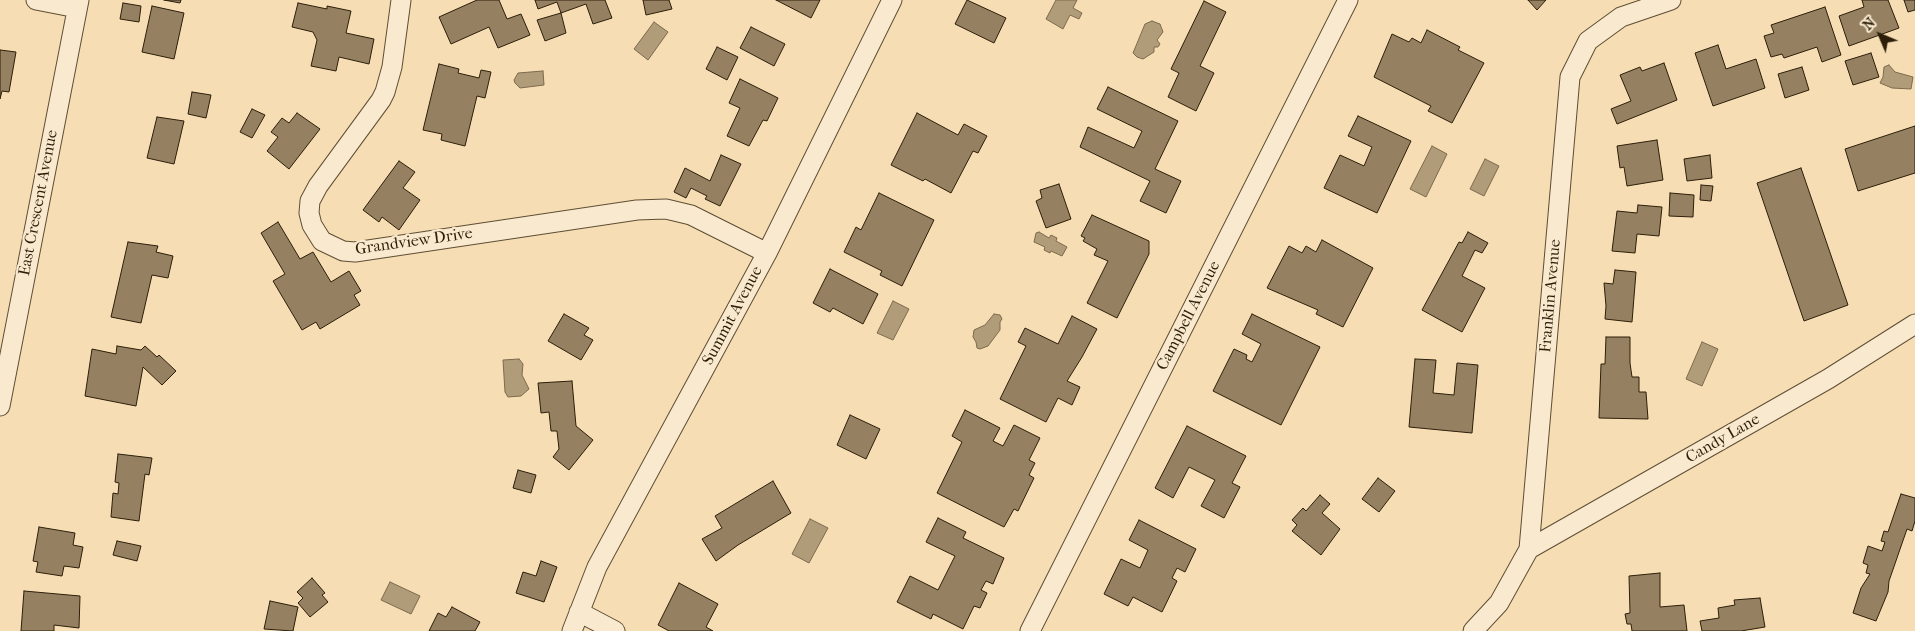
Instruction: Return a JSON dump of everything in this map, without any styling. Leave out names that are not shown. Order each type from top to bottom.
[{"type":"street","points":[[36,0],[78,4]]},
{"type":"street","name":"Grandview Drive","points":[[401,0],[392,67],[385,92],[318,186],[310,201],[310,219],[322,241],[343,251],[355,252],[637,210],[666,209],[691,215],[767,253]]},
{"type":"street","name":"Summit Avenue","points":[[572,631],[597,567],[767,253],[892,0]]},
{"type":"street","name":"Campbell Avenue","points":[[1030,631],[1348,0]]},
{"type":"street","name":"Franklin Avenue","points":[[1473,631],[1499,603],[1529,548],[1570,77],[1588,41],[1621,17],[1670,0]]},
{"type":"street","name":"East Crescent Avenue","points":[[0,406],[78,4]]},
{"type":"street","name":"Candy Lane","points":[[1529,548],[1828,379],[1915,324]]},
{"type":"street","points":[[579,612],[615,631]]},
{"type":"shaded area","points":[[1056,0],[1077,0],[1073,8],[1082,13],[1079,19],[1070,15],[1063,29],[1046,19]]},
{"type":"shaded area","points":[[1152,21],[1160,24],[1163,32],[1157,40],[1160,44],[1158,47],[1154,47],[1154,52],[1143,59],[1133,53],[1145,24]]},
{"type":"shaded area","points":[[654,22],[668,32],[648,60],[634,49]]},
{"type":"shaded area","points":[[1889,65],[1895,72],[1913,77],[1911,89],[1892,88],[1880,83],[1884,67]]},
{"type":"shaded area","points":[[543,71],[544,85],[520,88],[515,83],[514,80],[518,73]]},
{"type":"shaded area","points":[[1432,146],[1447,154],[1426,197],[1410,189]]},
{"type":"shaded area","points":[[1485,159],[1499,166],[1484,196],[1470,189]]},
{"type":"shaded area","points":[[1039,232],[1049,238],[1051,235],[1057,238],[1056,241],[1067,247],[1062,256],[1044,250],[1045,247],[1034,242],[1036,233]]},
{"type":"shaded area","points":[[893,301],[909,309],[893,340],[877,333]]},
{"type":"shaded area","points":[[994,314],[1000,315],[1002,319],[1000,330],[988,346],[980,349],[977,348],[973,337],[974,330],[985,325]]},
{"type":"shaded area","points":[[1702,342],[1718,349],[1702,386],[1686,379]]},
{"type":"shaded area","points":[[519,359],[523,364],[522,375],[529,389],[521,396],[508,397],[505,392],[503,360]]},
{"type":"shaded area","points":[[810,519],[828,528],[809,563],[792,554]]},
{"type":"shaded area","points":[[390,582],[420,596],[411,614],[381,600]]},
{"type":"building","points":[[164,0],[181,0],[180,3]]},
{"type":"building","points":[[477,0],[499,0],[507,19],[521,14],[530,35],[498,48],[489,27],[451,44],[439,17]]},
{"type":"building","points":[[535,0],[605,0],[612,18],[593,24],[586,4],[561,13],[557,2],[538,9]]},
{"type":"building","points":[[643,0],[669,0],[672,9],[646,15]]},
{"type":"building","points":[[776,0],[820,0],[811,18]]},
{"type":"building","points":[[967,0],[1006,18],[994,43],[955,24]]},
{"type":"building","points":[[1528,0],[1546,0],[1537,10]]},
{"type":"building","points":[[1862,0],[1888,0],[1899,28],[1849,46],[1839,16],[1864,7]]},
{"type":"building","points":[[1904,0],[1915,0],[1915,10],[1908,12]]},
{"type":"building","points":[[1204,1],[1226,12],[1200,66],[1214,73],[1196,111],[1168,97],[1179,73],[1171,69]]},
{"type":"building","points":[[123,3],[141,6],[139,22],[120,19]]},
{"type":"building","points":[[298,3],[327,9],[327,6],[351,11],[346,33],[374,39],[369,64],[339,57],[336,71],[311,66],[317,40],[313,32],[292,27]]},
{"type":"building","points":[[152,6],[184,13],[174,59],[142,52]]},
{"type":"building","points":[[1825,7],[1841,55],[1822,62],[1817,47],[1784,58],[1782,54],[1771,57],[1764,36],[1774,33],[1771,25]]},
{"type":"building","points":[[561,13],[566,33],[545,41],[537,20]]},
{"type":"building","points":[[751,27],[785,44],[774,66],[740,48]]},
{"type":"building","points":[[1427,30],[1460,47],[1458,50],[1484,63],[1452,123],[1428,111],[1431,106],[1374,77],[1392,34],[1409,42],[1412,38],[1421,43]]},
{"type":"building","points":[[1718,45],[1726,69],[1756,59],[1765,88],[1713,106],[1695,53]]},
{"type":"building","points":[[717,47],[738,57],[727,80],[706,69]]},
{"type":"building","points":[[0,50],[16,52],[9,92],[2,91],[0,99]]},
{"type":"building","points":[[1871,53],[1879,77],[1853,85],[1845,61]]},
{"type":"building","points":[[1664,63],[1677,100],[1617,124],[1611,109],[1631,101],[1620,75],[1640,67],[1642,71]]},
{"type":"building","points":[[439,64],[459,69],[458,73],[479,78],[481,70],[491,72],[485,98],[477,96],[465,146],[441,140],[442,134],[423,130]]},
{"type":"building","points":[[1802,67],[1809,90],[1785,98],[1778,74]]},
{"type":"building","points":[[740,79],[778,98],[767,121],[763,120],[749,146],[727,136],[740,108],[729,103]]},
{"type":"building","points":[[1108,87],[1178,121],[1155,169],[1181,181],[1166,213],[1140,201],[1150,181],[1080,147],[1088,127],[1134,148],[1142,131],[1097,109]]},
{"type":"building","points":[[192,92],[211,95],[206,118],[188,114]]},
{"type":"building","points":[[252,109],[265,115],[252,138],[240,132]]},
{"type":"building","points":[[297,113],[320,129],[289,169],[267,151],[278,137],[271,132],[282,118],[289,123]]},
{"type":"building","points":[[917,113],[958,135],[964,124],[987,136],[978,153],[973,151],[951,193],[925,179],[923,181],[891,165]]},
{"type":"building","points":[[1358,116],[1411,141],[1377,213],[1324,188],[1340,155],[1364,166],[1372,147],[1348,136]]},
{"type":"building","points":[[157,117],[184,121],[174,164],[147,158]]},
{"type":"building","points":[[1915,126],[1915,173],[1858,191],[1845,149]]},
{"type":"building","points":[[1657,140],[1663,180],[1627,186],[1624,167],[1620,168],[1617,146]]},
{"type":"building","points":[[721,155],[741,164],[720,206],[705,199],[707,196],[691,188],[686,198],[674,192],[685,168],[710,181]]},
{"type":"building","points":[[1710,155],[1712,178],[1687,181],[1684,159]]},
{"type":"building","points":[[399,161],[415,172],[403,188],[420,200],[399,230],[382,217],[379,222],[363,210]]},
{"type":"building","points":[[1801,168],[1848,305],[1804,321],[1757,183]]},
{"type":"building","points":[[1059,184],[1071,219],[1046,228],[1036,201],[1042,198],[1040,190]]},
{"type":"building","points":[[1701,185],[1713,186],[1711,201],[1700,200]]},
{"type":"building","points":[[879,193],[934,220],[902,286],[880,275],[882,271],[844,252],[856,227],[861,230]]},
{"type":"building","points":[[1670,193],[1694,195],[1693,217],[1669,216]]},
{"type":"building","points":[[1638,205],[1662,207],[1659,236],[1637,234],[1635,253],[1612,251],[1617,211],[1637,213]]},
{"type":"building","points":[[1092,215],[1149,241],[1149,254],[1117,318],[1087,303],[1108,261],[1094,255],[1097,249],[1083,241],[1085,238],[1081,236]]},
{"type":"building","points":[[278,222],[300,259],[313,252],[331,282],[349,271],[361,291],[354,295],[360,305],[320,329],[316,322],[302,330],[273,281],[285,274],[261,233]]},
{"type":"building","points":[[1468,232],[1488,243],[1482,253],[1475,250],[1462,276],[1485,288],[1462,332],[1422,310],[1459,242],[1462,243]]},
{"type":"building","points":[[1322,240],[1373,268],[1343,327],[1316,314],[1318,310],[1267,288],[1289,246],[1302,253],[1306,246],[1316,252]]},
{"type":"building","points":[[128,242],[158,246],[156,252],[173,256],[168,278],[152,275],[141,323],[111,317]]},
{"type":"building","points":[[830,269],[878,294],[863,324],[833,308],[830,312],[813,303]]},
{"type":"building","points":[[1615,270],[1636,272],[1632,322],[1605,319],[1604,283],[1613,284]]},
{"type":"building","points":[[564,314],[589,328],[584,335],[593,340],[581,360],[548,341]]},
{"type":"building","points":[[1252,314],[1320,347],[1281,425],[1213,391],[1234,349],[1247,355],[1246,359],[1252,362],[1261,344],[1242,334]]},
{"type":"building","points":[[1072,316],[1097,329],[1067,381],[1080,387],[1072,405],[1058,398],[1046,422],[1000,399],[1026,346],[1018,342],[1025,328],[1058,344]]},
{"type":"building","points":[[1606,337],[1630,337],[1632,377],[1639,377],[1639,392],[1646,392],[1648,419],[1599,418],[1601,364],[1605,364]]},
{"type":"building","points":[[117,346],[141,350],[145,346],[157,357],[159,355],[176,371],[162,385],[143,367],[136,406],[85,396],[92,349],[116,354]]},
{"type":"building","points":[[1415,359],[1436,360],[1433,393],[1454,395],[1457,363],[1478,365],[1472,433],[1409,427]]},
{"type":"building","points":[[572,381],[576,426],[593,440],[569,470],[553,457],[559,449],[557,431],[551,431],[549,412],[541,413],[538,383]]},
{"type":"building","points":[[965,410],[1000,428],[993,441],[1003,446],[1014,425],[1040,438],[1029,460],[1035,463],[1029,475],[1034,478],[1018,511],[1014,509],[1004,527],[937,493],[962,442],[952,436]]},
{"type":"building","points":[[850,415],[880,429],[866,459],[837,445]]},
{"type":"building","points":[[1187,426],[1246,456],[1232,483],[1240,487],[1224,518],[1201,506],[1215,480],[1189,467],[1173,498],[1155,488]]},
{"type":"building","points":[[118,454],[152,458],[149,475],[145,474],[139,521],[111,517],[113,493],[118,494],[119,483],[115,482]]},
{"type":"building","points":[[518,470],[536,475],[531,493],[513,488]]},
{"type":"building","points":[[1378,478],[1395,491],[1379,512],[1362,499]]},
{"type":"building","points":[[773,481],[791,513],[738,545],[716,561],[702,539],[722,528],[715,516]]},
{"type":"building","points":[[1901,494],[1915,498],[1915,521],[1912,531],[1907,529],[1889,581],[1888,592],[1876,621],[1853,613],[1861,588],[1870,574],[1866,573],[1868,565],[1863,563],[1868,546],[1882,551],[1885,542],[1881,541],[1884,531],[1888,532]]},
{"type":"building","points":[[1320,495],[1330,504],[1322,513],[1340,529],[1321,555],[1292,531],[1297,525],[1292,520],[1303,508],[1306,511]]},
{"type":"building","points":[[938,518],[966,532],[963,538],[1004,558],[993,584],[986,581],[981,590],[987,593],[980,608],[974,606],[963,629],[933,614],[931,619],[897,602],[910,576],[938,590],[955,556],[926,542]]},
{"type":"building","points":[[1139,520],[1196,549],[1185,572],[1177,568],[1172,578],[1177,581],[1162,612],[1133,597],[1128,606],[1104,594],[1121,559],[1140,568],[1148,550],[1129,540]]},
{"type":"building","points":[[39,527],[75,533],[73,545],[83,547],[79,568],[64,566],[62,576],[36,572],[38,562],[33,561]]},
{"type":"building","points":[[117,541],[141,546],[137,561],[113,555]]},
{"type":"building","points":[[541,561],[557,567],[544,602],[516,593],[523,572],[536,576]]},
{"type":"building","points":[[1660,573],[1660,607],[1684,605],[1687,631],[1632,631],[1631,624],[1627,624],[1625,614],[1630,613],[1629,576]]},
{"type":"building","points":[[312,578],[325,593],[322,595],[328,602],[310,617],[298,603],[303,598],[297,592]]},
{"type":"building","points":[[679,583],[718,604],[706,627],[713,631],[669,631],[658,625]]},
{"type":"building","points":[[24,591],[80,596],[79,628],[54,625],[54,631],[21,631]]},
{"type":"building","points":[[1760,598],[1765,627],[1741,631],[1702,631],[1700,621],[1719,618],[1718,608],[1735,605],[1734,600]]},
{"type":"building","points":[[270,601],[298,607],[293,631],[264,629]]},
{"type":"building","points":[[452,607],[480,622],[475,631],[429,631],[438,613],[446,617]]}]
